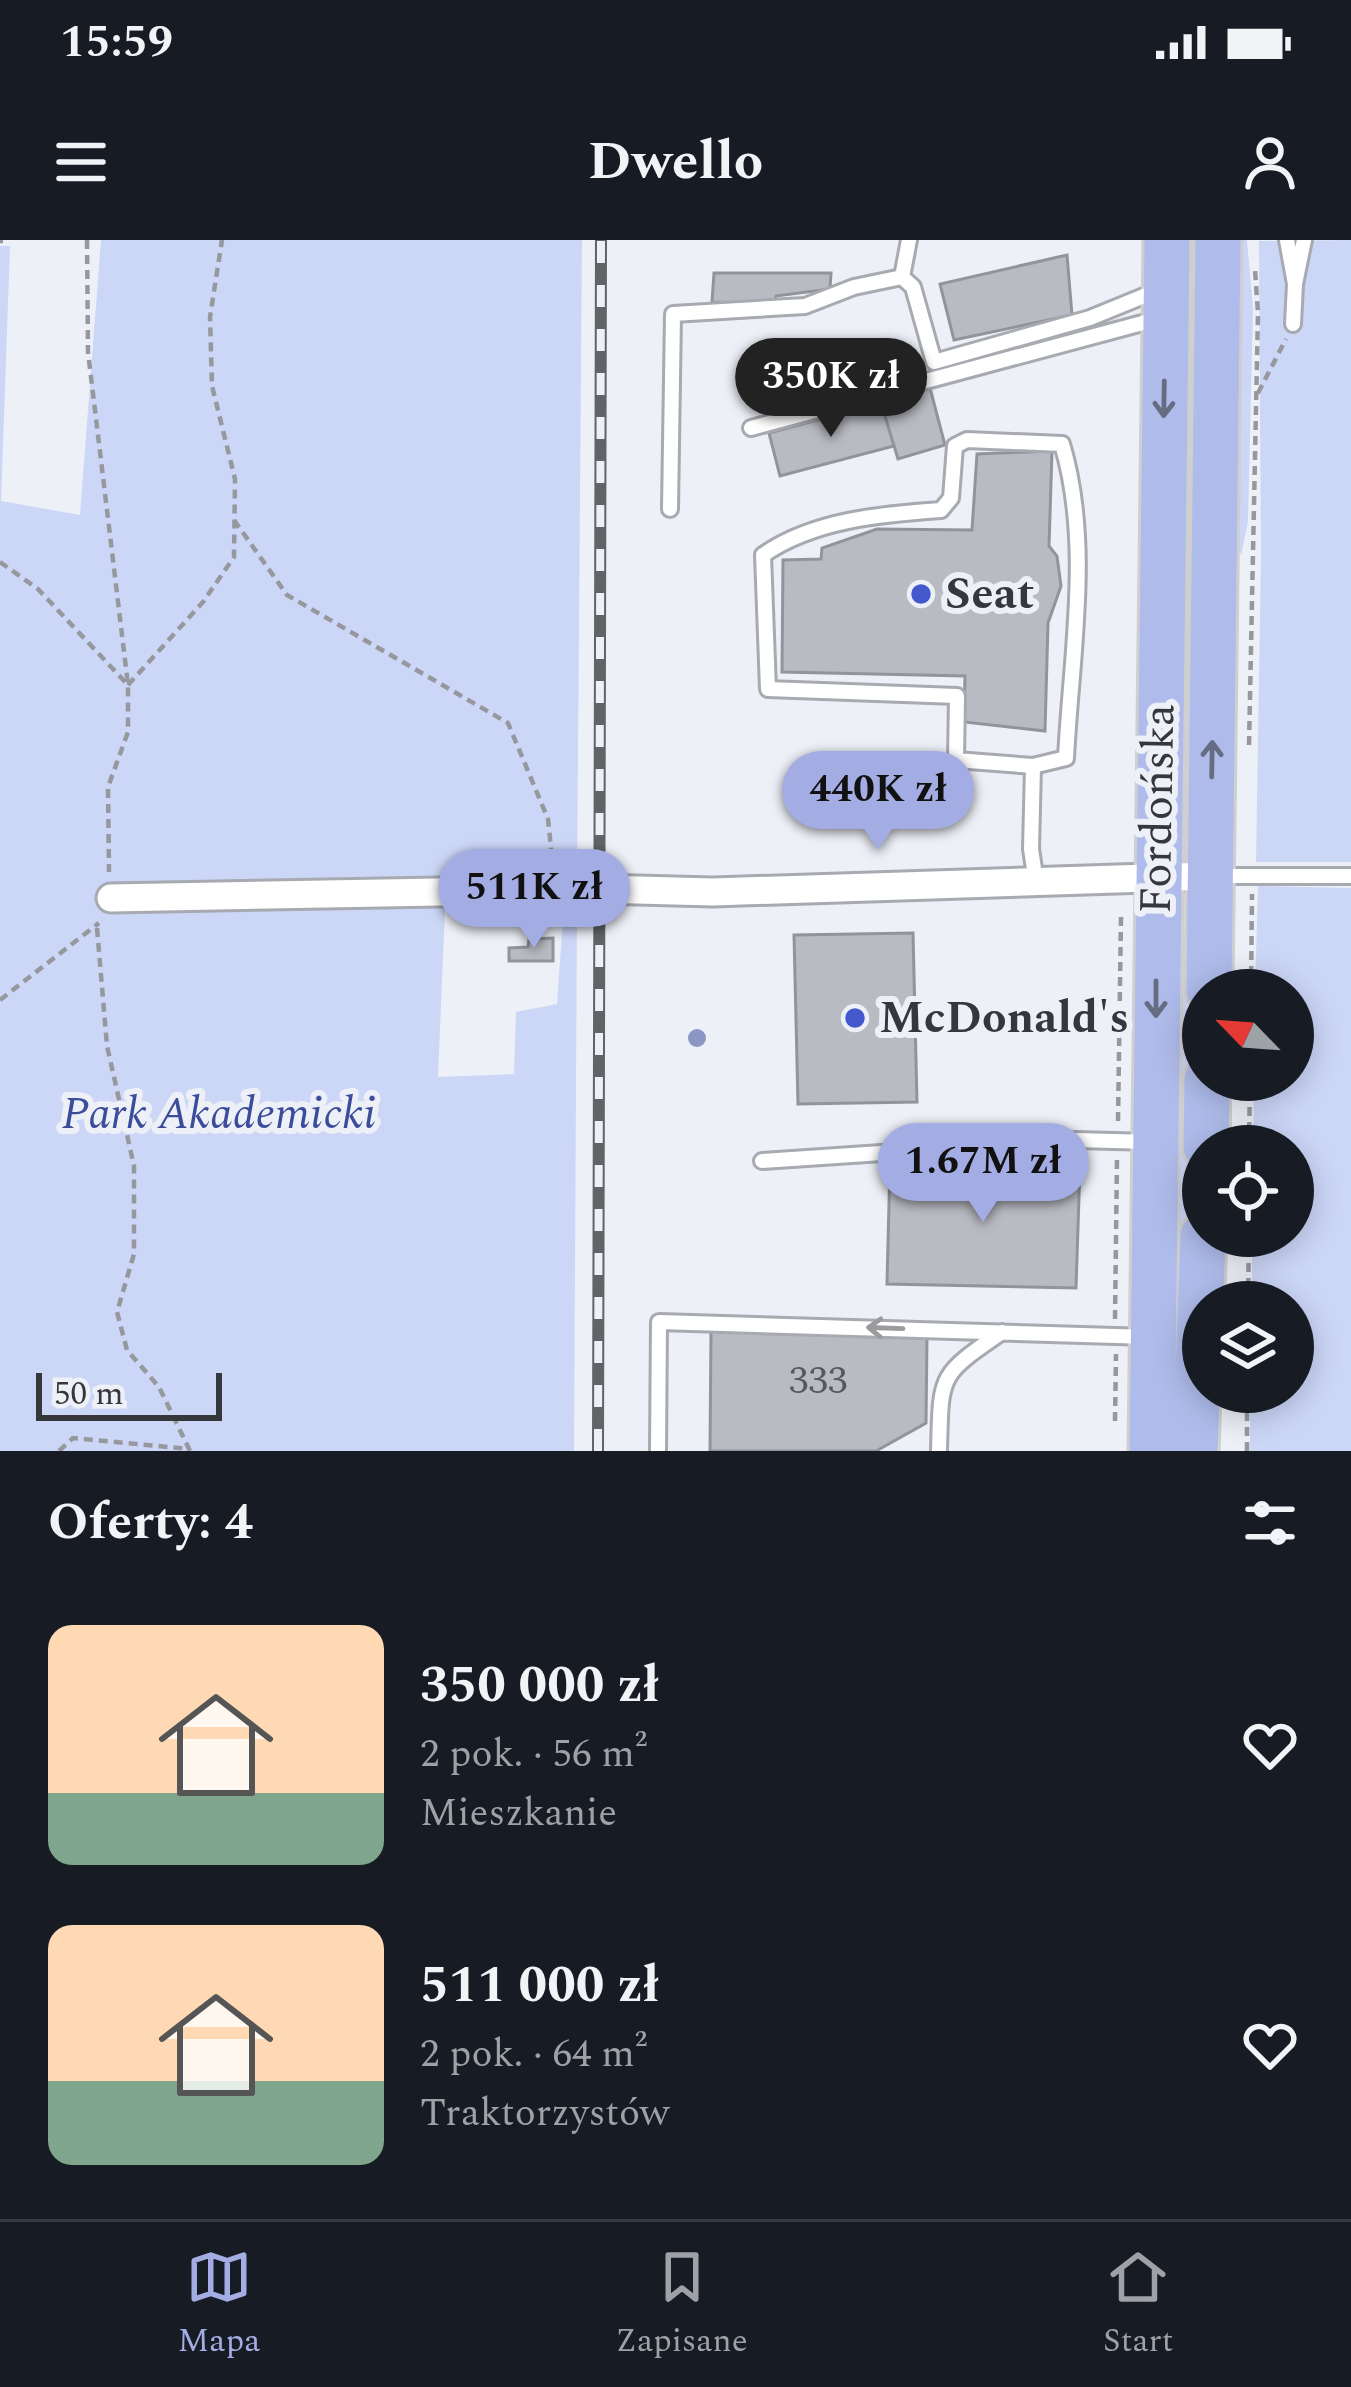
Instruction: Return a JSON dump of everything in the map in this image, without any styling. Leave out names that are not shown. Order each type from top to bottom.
[{"type":"main road","name":"Fordońska","points":[[1134,1440],[1141,876],[1167,240]]},
{"type":"main road","name":"Fordońska","points":[[1213,969],[1231,877],[1236,249]]},
{"type":"main road","points":[[1195,1451],[1202,1257]]},
{"type":"street","points":[[111,898],[598,889],[712,892],[1231,877]]},
{"type":"lane","points":[[902,277],[909,240]]},
{"type":"lane","points":[[1287,240],[1294,284],[1293,325]]},
{"type":"lane","points":[[1294,284],[1304,240]]},
{"type":"lane","points":[[902,277],[913,287],[934,362],[1166,302]]},
{"type":"lane","points":[[670,509],[674,314],[806,306],[854,286],[902,277]]},
{"type":"lane","points":[[752,428],[1166,302]]},
{"type":"lane","points":[[967,440],[1062,444],[1078,567],[1066,758],[1033,766],[956,760],[957,696],[768,689],[763,555],[786,539],[883,514],[941,510],[951,498],[955,446],[967,440]]},
{"type":"lane","points":[[1033,766],[1031,849],[1036,882]]},
{"type":"lane","points":[[1231,877],[1351,876]]},
{"type":"lane","points":[[762,1161],[935,1147],[1137,1142]]},
{"type":"lane","points":[[658,1451],[659,1322],[1134,1337]]},
{"type":"lane","points":[[939,1451],[947,1374],[1002,1332]]},
{"type":"path","points":[[0,1000],[97,928],[111,898],[108,788],[128,732],[128,685],[88,352],[87,240]]},
{"type":"path","points":[[128,685],[203,602],[234,557],[235,479],[212,386],[210,316],[222,240]]},
{"type":"path","points":[[1236,249],[1258,313],[1249,749]]},
{"type":"path","points":[[1256,398],[1293,325]]},
{"type":"path","points":[[235,520],[286,595],[508,723],[548,819],[555,878]]},
{"type":"path","points":[[0,562],[38,589],[128,685]]},
{"type":"path","points":[[1134,1440],[1141,876]]},
{"type":"path","points":[[1231,877],[1247,969]]},
{"type":"path","points":[[97,928],[107,1046],[134,1166],[134,1254],[117,1312],[127,1350],[159,1388],[190,1450]]},
{"type":"path","points":[[1246,1451],[1247,1413]]},
{"type":"path","points":[[59,1451],[73,1438],[190,1450]]},
{"type":"green space","name":"Park Akademicki","points":[[101,240],[582,240],[577,877],[446,885],[438,1077],[514,1074],[516,1012],[557,1004],[564,905],[577,905],[574,1451],[0,1451],[0,246],[10,246],[1,501],[80,515]]},
{"type":"green space","points":[[1177,240],[1206,240],[1189,857],[1185,859],[1180,857]]},
{"type":"green space","points":[[1235,240],[1247,240],[1253,309],[1248,521],[1241,556],[1230,507]]},
{"type":"green space","points":[[1351,240],[1351,862],[1256,862],[1259,241]]},
{"type":"green space","points":[[1258,886],[1351,888],[1351,1451],[1250,1451],[1250,1413],[1314,1413],[1314,1281],[1252,1281],[1252,1257],[1314,1257],[1314,1125],[1253,1125],[1254,1101],[1314,1101],[1314,969],[1256,969]]},
{"type":"green space","points":[[1187,936],[1187,969],[1182,969],[1182,1101],[1188,1101],[1188,1125],[1182,1125],[1182,1257],[1186,1257],[1180,1451],[1168,1293],[1171,937]]},
{"type":"building","points":[[1067,255],[1072,315],[954,340],[940,284]]},
{"type":"building","points":[[714,273],[831,273],[830,289],[776,296],[774,304],[712,302]]},
{"type":"building","points":[[930,388],[945,445],[898,459],[881,403]]},
{"type":"building","points":[[881,403],[894,446],[780,476],[769,433]]},
{"type":"building","name":"Seat","points":[[1052,451],[1049,546],[1057,556],[1061,586],[1048,623],[1045,731],[964,722],[965,676],[782,672],[783,560],[821,559],[822,548],[877,529],[972,530],[977,454]]},
{"type":"building","name":"McDonald's","points":[[913,933],[917,1102],[798,1104],[794,935]]},
{"type":"building","points":[[553,938],[553,961],[509,961],[509,948],[528,947],[529,939]]},
{"type":"building","points":[[890,1163],[1080,1167],[1076,1288],[887,1284]]},
{"type":"building","points":[[711,1331],[927,1338],[926,1423],[876,1451],[710,1451]]},
{"type":"railway","points":[[598,1451],[601,240]]},
{"type":"place","name":"Seat","points":[[921,594]]},
{"type":"place","name":"McDonald's","points":[[855,1018]]}]
